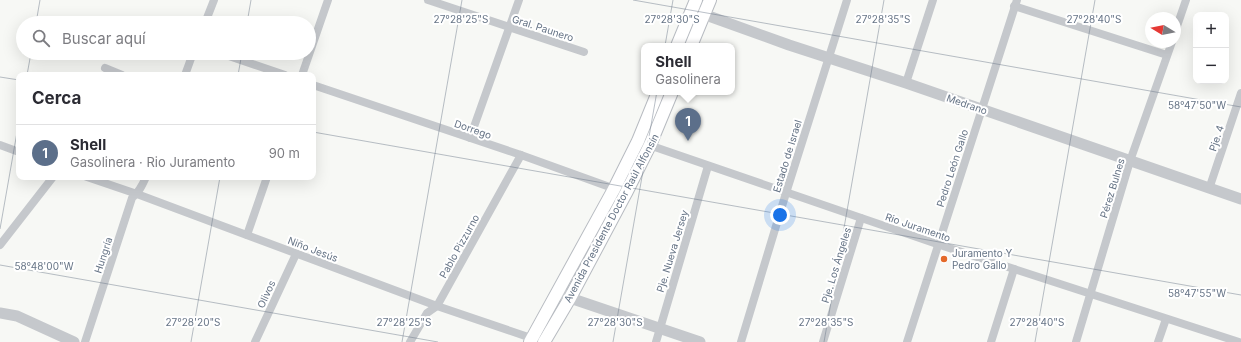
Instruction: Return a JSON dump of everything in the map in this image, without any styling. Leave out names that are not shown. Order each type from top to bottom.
[{"type":"main road","points":[[693,43],[710,0]]},
{"type":"main road","points":[[678,43],[694,5]]},
{"type":"main road","name":"Avenida Presidente Doctor Raúl Alfonsín","points":[[537,341],[558,292],[614,189],[638,141],[657,95]]},
{"type":"main road","name":"Avenida Presidente Doctor Raúl Alfonsín","points":[[537,341],[570,298],[650,145],[671,95]]},
{"type":"street","points":[[208,16],[214,0]]},
{"type":"street","points":[[316,35],[328,0]]},
{"type":"street","name":"Gral. Paunero","points":[[428,0],[584,52]]},
{"type":"street","points":[[470,138],[519,0]]},
{"type":"street","name":"Estado de Israel","points":[[741,342],[828,57],[847,0]]},
{"type":"street","points":[[906,83],[933,0]]},
{"type":"street","points":[[1181,15],[1186,0]]},
{"type":"street","points":[[1016,3],[1167,55]]},
{"type":"street","name":"Pedro León Gallo","points":[[907,342],[937,244],[1016,3]]},
{"type":"street","name":"Medrano","points":[[694,5],[705,14],[789,45],[906,83],[1241,199]]},
{"type":"street","name":"Pérez Bulnes","points":[[1076,342],[1130,161],[1170,48]]},
{"type":"street","points":[[186,72],[190,60]]},
{"type":"street","points":[[241,60],[276,72]]},
{"type":"street","points":[[303,72],[307,60]]},
{"type":"street","points":[[105,68],[115,72]]},
{"type":"street","name":"Dorrego","points":[[316,85],[521,155],[626,193]]},
{"type":"street","name":"Pje. 4","points":[[1210,188],[1241,94]]},
{"type":"street","name":"Rio Juramento","points":[[638,141],[937,244],[1239,342]]},
{"type":"street","points":[[0,145],[16,151]]},
{"type":"street","name":"Pablo Pizzurno","points":[[410,342],[428,313],[437,306],[521,155]]},
{"type":"street","name":"Pje. Nueva Jersey","points":[[656,342],[708,166]]},
{"type":"street","points":[[0,245],[51,180]]},
{"type":"street","name":"Niño Jesús","points":[[96,180],[437,306],[537,341]]},
{"type":"street","name":"Hungría","points":[[85,342],[132,198],[137,194],[145,180]]},
{"type":"street","points":[[247,235],[266,180]]},
{"type":"street","name":"Pje. Los Ángeles","points":[[823,342],[861,218]]},
{"type":"street","name":"Olivos","points":[[255,342],[296,254]]},
{"type":"street","points":[[991,342],[1014,269]]},
{"type":"street","points":[[558,292],[570,298],[700,342]]},
{"type":"street","points":[[0,313],[17,316],[74,342]]},
{"type":"street","points":[[1158,342],[1166,318]]},
{"type":"place","name":"Shell","points":[[688,141]]},
{"type":"place","name":"Juramento Y Pedro Gallo","points":[[944,259]]}]
